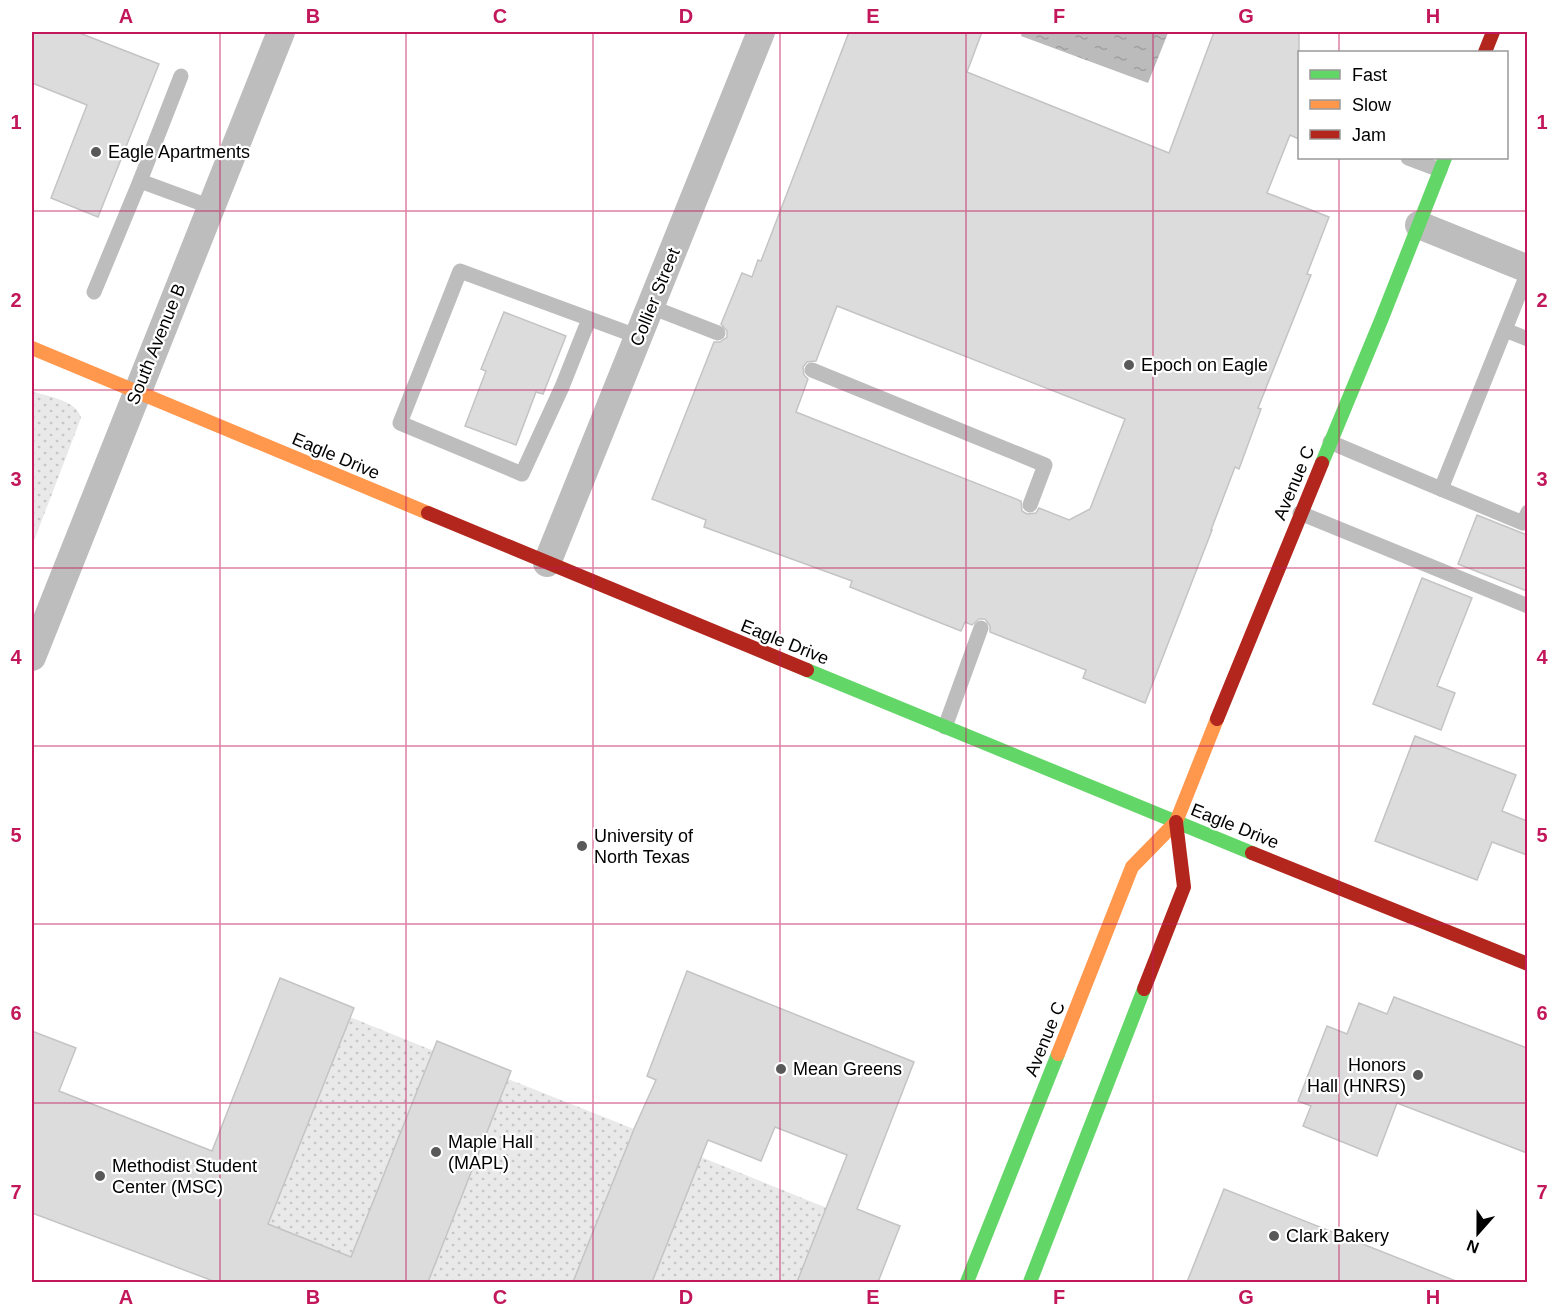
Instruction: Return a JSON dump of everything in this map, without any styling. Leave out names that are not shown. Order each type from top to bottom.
[{"type":"street","name":"South Avenue B","points":[[32,657],[280,32]]},
{"type":"street","name":"Collier Street","points":[[548,563],[761,32]]},
{"type":"street","points":[[1485,51],[1493,32]]},
{"type":"street","name":"Avenue C","points":[[967,1282],[1132,867],[1176,822],[1300,513],[1382,318],[1442,164]]},
{"type":"street","points":[[1419,225],[1527,271]]},
{"type":"street","name":"Eagle Drive","points":[[32,348],[945,727],[1527,964]]},
{"type":"street","name":"Avenue C","points":[[1030,1282],[1184,887],[1176,822]]},
{"type":"lane","points":[[94,292],[180,76]]},
{"type":"lane","points":[[1414,159],[1442,164]]},
{"type":"lane","points":[[140,181],[211,207]]},
{"type":"lane","points":[[589,319],[562,387],[522,474],[400,423],[460,271],[639,337]]},
{"type":"lane","points":[[1441,489],[1527,271]]},
{"type":"lane","points":[[651,307],[717,333]]},
{"type":"lane","points":[[1505,330],[1527,339]]},
{"type":"lane","points":[[812,370],[1045,465],[1030,505]]},
{"type":"lane","points":[[1330,442],[1523,523],[1527,512]]},
{"type":"lane","points":[[1300,513],[1527,606]]},
{"type":"lane","points":[[945,727],[981,628]]},
{"type":"shaded area","points":[[32,391],[68,403],[74,407],[81,418],[32,546]]},
{"type":"shaded area","points":[[350,1017],[434,1051],[351,1257],[268,1224]]},
{"type":"shaded area","points":[[508,1079],[634,1129],[573,1282],[428,1282]]},
{"type":"shaded area","points":[[701,1157],[827,1208],[797,1282],[652,1282]]},
{"type":"water","points":[[1022,32],[1168,33],[1148,83],[1021,36]]},
{"type":"building","name":"Eagle Apartments","points":[[32,32],[77,32],[159,64],[98,217],[51,198],[87,105],[32,83]]},
{"type":"building","name":"Epoch on Eagle","points":[[849,32],[982,32],[967,72],[1169,153],[1214,32],[1299,32],[1298,139],[1290,135],[1267,193],[1329,217],[1307,274],[1311,275],[1258,408],[1261,409],[1239,469],[1235,467],[1145,703],[1083,678],[1086,670],[990,632],[990,626],[985,619],[979,619],[972,625],[965,622],[961,631],[850,587],[852,581],[704,527],[706,520],[652,499],[714,342],[720,342],[727,337],[727,331],[721,324],[742,273],[752,277],[758,260],[761,261]],"holes":[[[837,306],[1125,419],[1090,509],[1069,520],[1039,508],[1036,513],[1027,514],[1022,511],[1021,501],[796,412],[808,379],[804,375],[803,367],[807,362],[816,361]]]},
{"type":"building","points":[[504,312],[566,336],[543,394],[536,392],[516,445],[465,426],[486,371],[481,369]]},
{"type":"building","points":[[1477,515],[1527,535],[1527,591],[1458,564]]},
{"type":"building","points":[[1422,578],[1472,598],[1437,686],[1455,693],[1441,730],[1373,704]]},
{"type":"building","points":[[1415,736],[1516,775],[1502,811],[1527,821],[1527,855],[1492,842],[1477,880],[1375,841]]},
{"type":"building","points":[[687,971],[914,1062],[857,1209],[900,1226],[878,1282],[797,1282],[847,1155],[775,1127],[761,1161],[708,1140],[652,1282],[573,1282],[656,1080],[647,1076]]},
{"type":"building","name":"Maple Hall (MAPL)","points":[[280,978],[354,1008],[268,1224],[351,1257],[437,1041],[511,1071],[428,1282],[216,1282],[32,1213],[32,1031],[76,1048],[59,1091],[212,1151]]},
{"type":"building","name":"Honors Hall (HNRS)","points":[[1394,997],[1527,1048],[1527,1153],[1397,1103],[1377,1156],[1303,1126],[1311,1106],[1298,1101],[1327,1026],[1347,1034],[1359,1003],[1387,1014]]},
{"type":"building","name":"Clark Bakery","points":[[1224,1189],[1456,1281],[1456,1282],[1187,1282]]},
{"type":"traffic: fast","points":[[1322,463],[1445,159]]},
{"type":"traffic: fast","points":[[807,670],[1252,853]]},
{"type":"traffic: fast","points":[[1030,1282],[1144,989]]},
{"type":"traffic: fast","points":[[967,1282],[1058,1054]]},
{"type":"traffic: slow","points":[[32,348],[428,513]]},
{"type":"traffic: slow","points":[[1058,1054],[1132,867],[1176,822],[1217,719]]},
{"type":"traffic: jam","points":[[1485,51],[1493,32]]},
{"type":"traffic: jam","points":[[1217,719],[1322,463]]},
{"type":"traffic: jam","points":[[428,513],[807,670]]},
{"type":"traffic: jam","points":[[1144,989],[1184,887],[1176,822]]},
{"type":"traffic: jam","points":[[1252,853],[1528,964]]},
{"type":"place","name":"Eagle Apartments","points":[[96,152]]},
{"type":"place","name":"Epoch on Eagle","points":[[1129,365]]},
{"type":"place","name":"University of North Texas","points":[[582,846]]},
{"type":"place","name":"Mean Greens","points":[[781,1069]]},
{"type":"place","name":"Honors Hall (HNRS)","points":[[1418,1075]]},
{"type":"place","name":"Maple Hall (MAPL)","points":[[436,1152]]},
{"type":"place","name":"Methodist Student Center (MSC)","points":[[100,1176]]},
{"type":"place","name":"Clark Bakery","points":[[1274,1236]]}]
